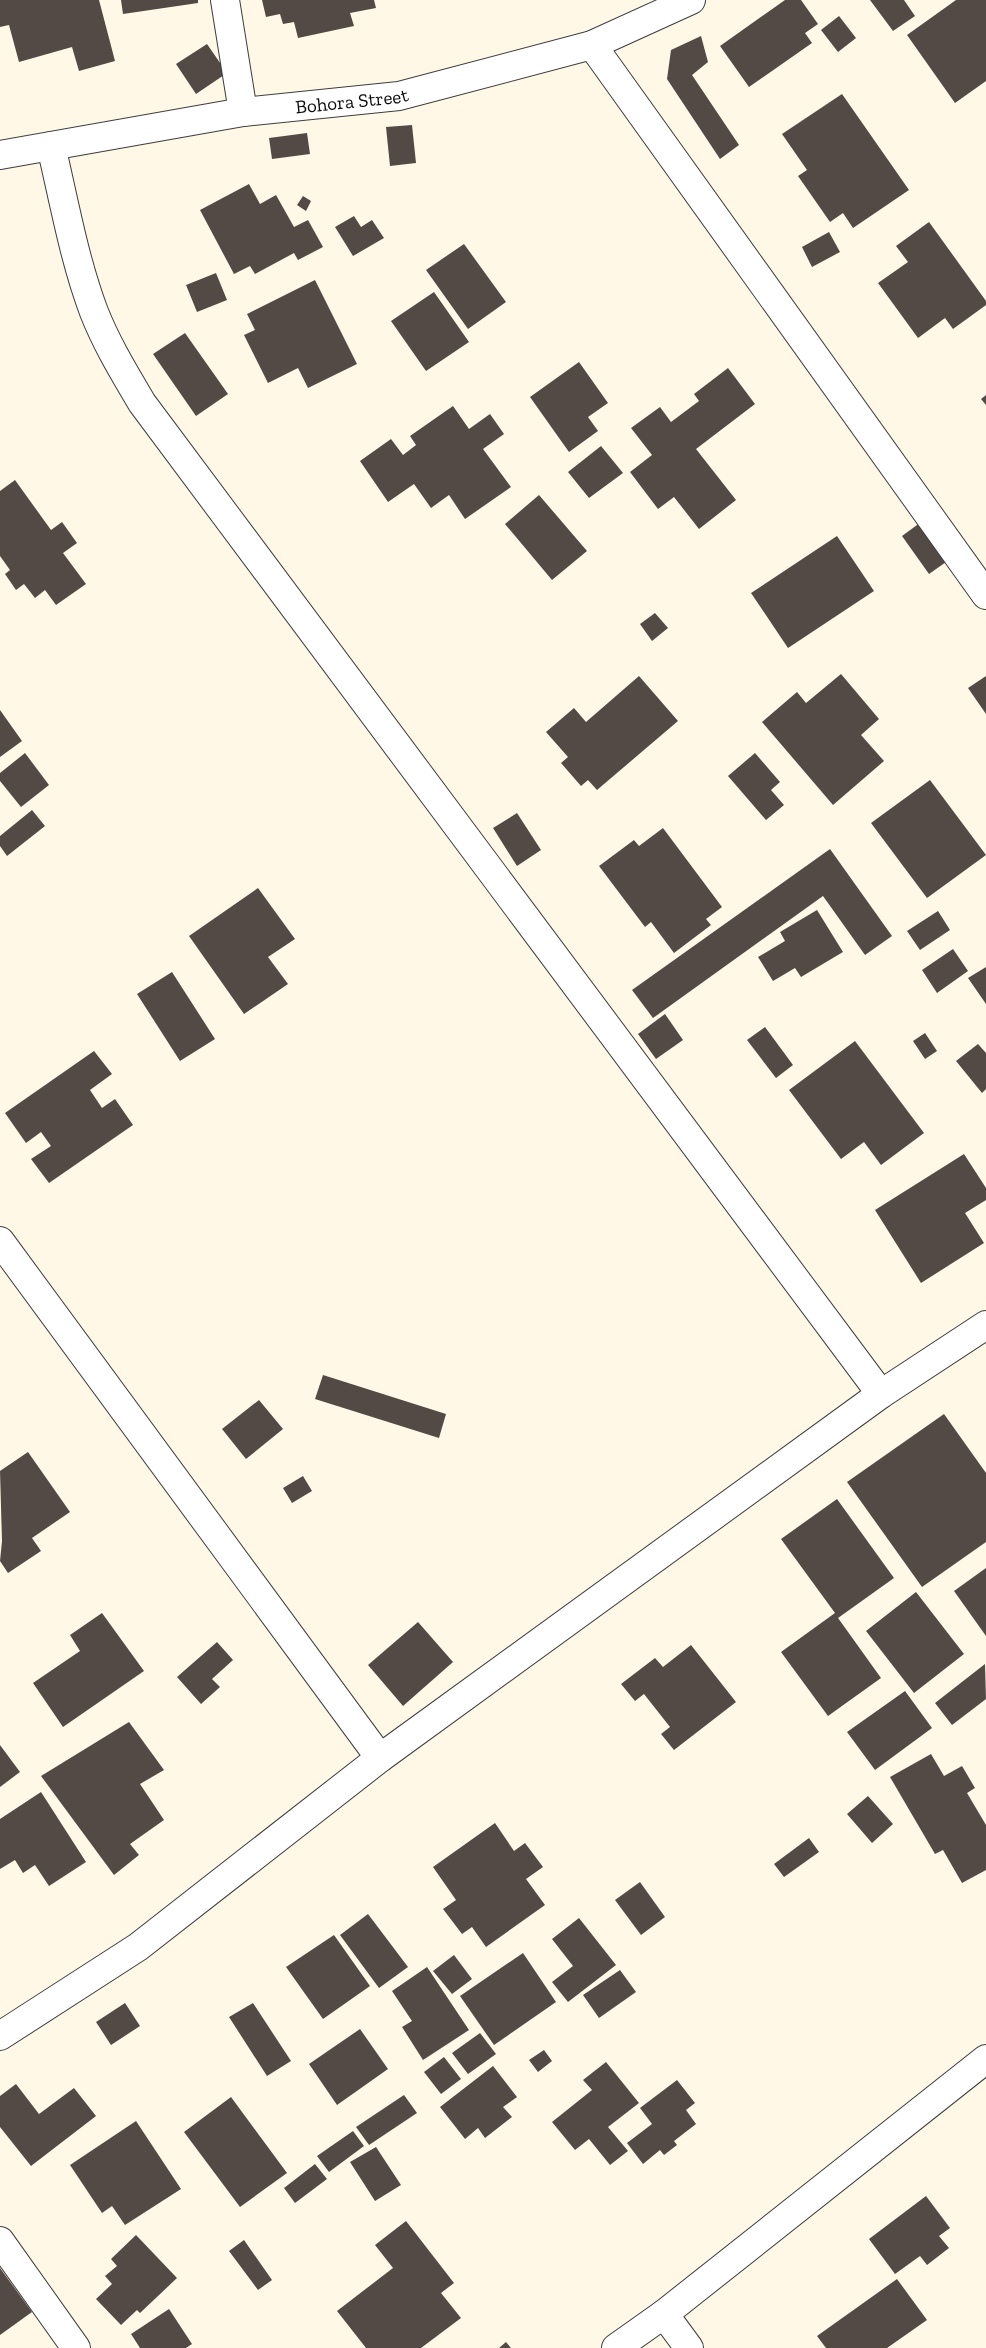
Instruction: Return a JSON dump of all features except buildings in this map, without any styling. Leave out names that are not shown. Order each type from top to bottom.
[{"type":"street","points":[[225,0],[243,112]]},
{"type":"street","name":"Bohora Street","points":[[0,156],[243,112],[399,96],[592,45],[691,0]]},
{"type":"street","points":[[592,45],[986,595]]},
{"type":"street","points":[[51,146],[80,268],[94,312],[112,352],[142,403],[881,1394]]},
{"type":"street","points":[[0,1241],[380,1758]]},
{"type":"street","points":[[0,2036],[138,1947],[380,1758],[881,1394],[986,1325]]},
{"type":"street","points":[[616,2348],[664,2314],[986,2059]]},
{"type":"street","points":[[0,2240],[76,2348]]},
{"type":"street","points":[[664,2314],[688,2348]]}]
